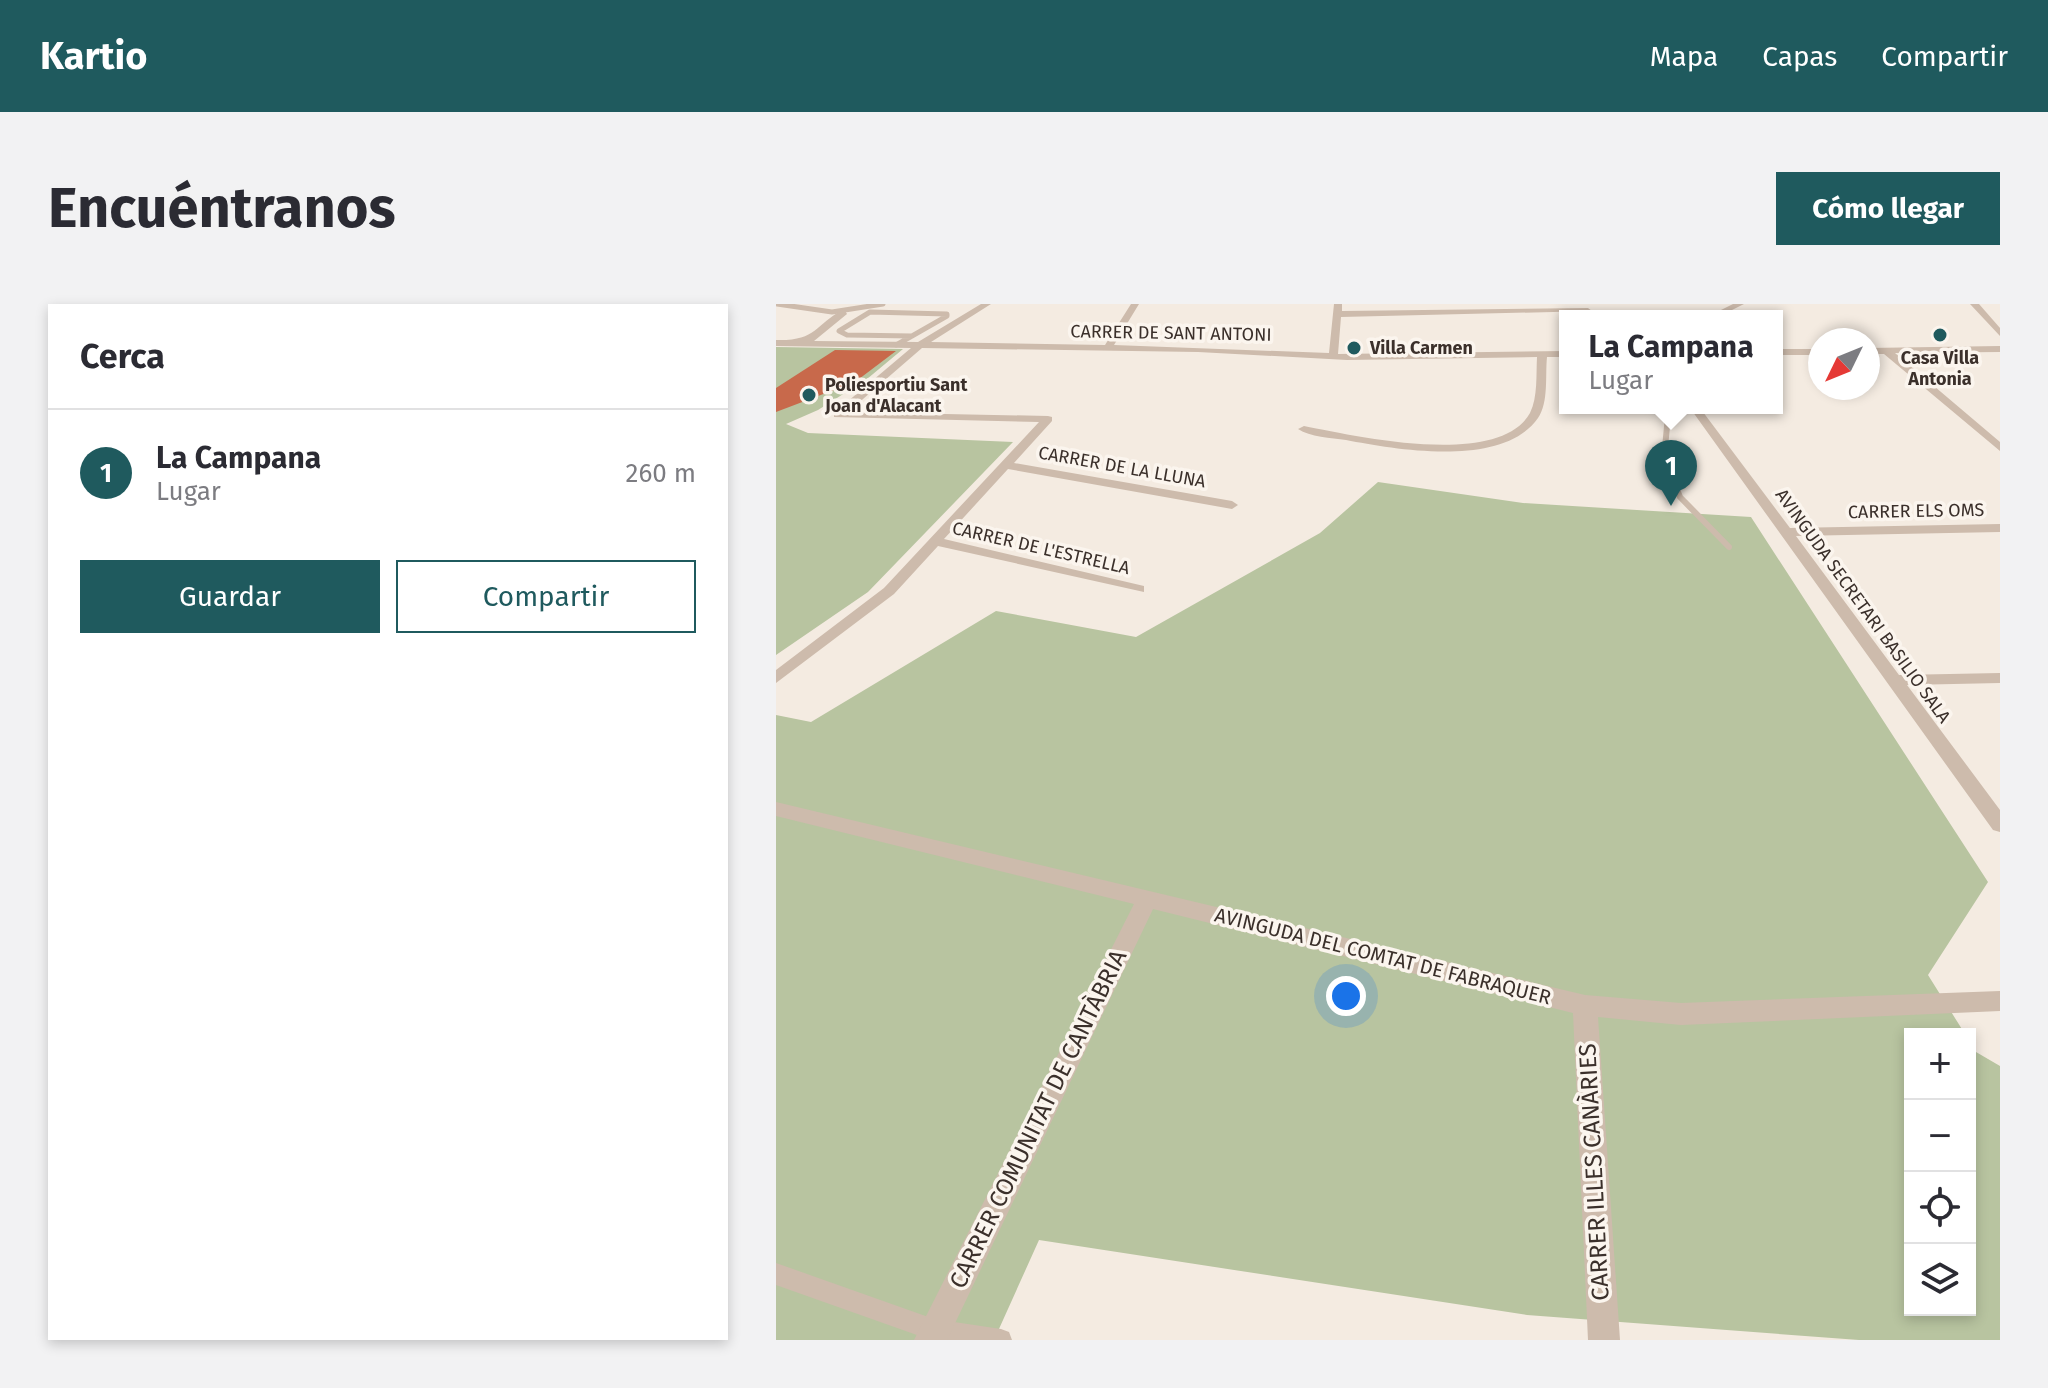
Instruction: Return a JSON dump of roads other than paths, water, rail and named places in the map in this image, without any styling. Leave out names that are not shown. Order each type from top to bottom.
[{"type":"street","points":[[916,341],[987,304]]},
{"type":"street","points":[[1108,347],[1135,304]]},
{"type":"street","points":[[1974,304],[2000,333]]},
{"type":"street","points":[[1333,356],[1338,309],[1589,310]]},
{"type":"street","points":[[799,343],[813,338],[844,312]]},
{"type":"street","name":"CARRER DE SANT ANTONI","points":[[776,343],[896,345],[916,341],[1333,356],[1559,354]]},
{"type":"street","name":"CARRER DE L'ESTRELLA","points":[[776,678],[889,591],[1048,419],[838,415],[916,341]]},
{"type":"street","points":[[1880,351],[2000,349]]},
{"type":"street","points":[[1887,351],[2000,448]]},
{"type":"street","points":[[1783,352],[1808,352]]},
{"type":"street","points":[[1304,429],[1421,449],[1473,446],[1516,435],[1535,415],[1542,355]]},
{"type":"street","name":"AVINGUDA SECRETARI BASILIO SALA","points":[[1699,414],[2000,825]]},
{"type":"street","name":"CARRER DE LA LLUNA","points":[[1006,465],[1232,505]]},
{"type":"street","name":"CARRER ELS OMS","points":[[1784,532],[2000,528]]},
{"type":"street","name":"CARRER DE L'ESTRELLA","points":[[935,541],[1139,589]]},
{"type":"street","points":[[1892,680],[2000,678]]},
{"type":"street","name":"AVINGUDA DEL COMTAT DE FABRAQUER","points":[[776,809],[1585,1005],[1681,1014],[2000,1001]]},
{"type":"street","name":"CARRER COMUNITAT DE CANTÀBRIA","points":[[932,1335],[1147,899]]},
{"type":"street","name":"CARRER ILLES CANÀRIES","points":[[1585,1005],[1604,1340]]},
{"type":"street","points":[[776,1274],[932,1335],[1001,1340]]},
{"type":"lane","points":[[777,304],[799,310],[844,312],[883,304]]},
{"type":"lane","points":[[804,304],[827,309],[869,307]]},
{"type":"lane","points":[[870,312],[947,314],[916,341],[839,333],[870,312]]},
{"type":"lane","points":[[1668,414],[1664,458],[1680,497],[1729,547]]},
{"type":"place","name":"Casa Villa Antonia","points":[[1940,335]]},
{"type":"place","name":"Villa Carmen","points":[[1354,348]]},
{"type":"place","name":"Poliesportiu Sant Joan d'Alacant","points":[[809,395]]},
{"type":"place","name":"La Campana","points":[[1671,506]]}]
